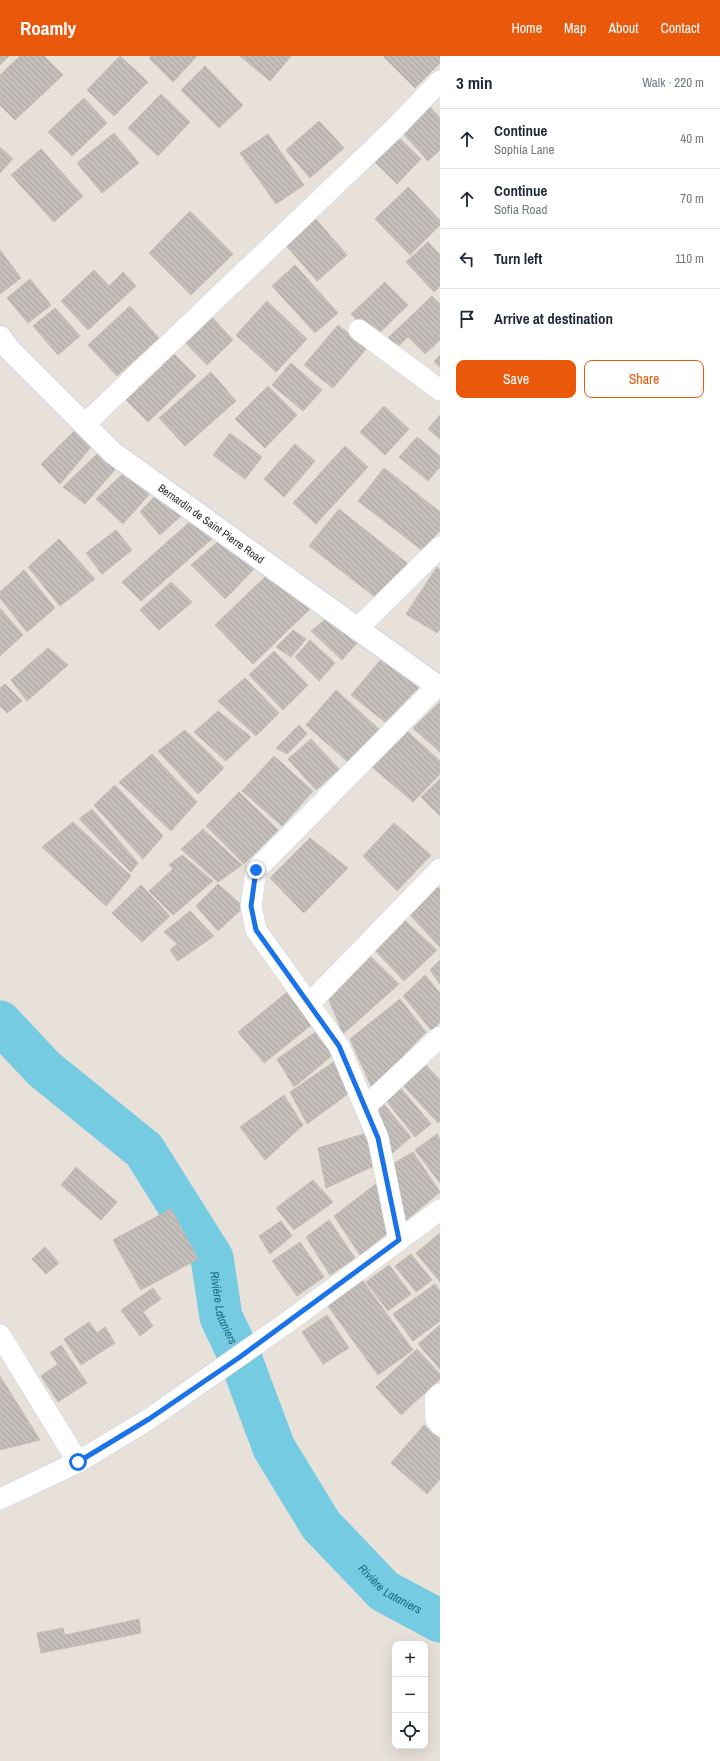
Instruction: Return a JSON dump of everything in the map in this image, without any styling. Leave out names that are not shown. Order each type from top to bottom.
[{"type":"main road","name":"Bernardin de Saint Pierre Road","points":[[0,337],[10,350],[113,453],[439,687]]},
{"type":"street","points":[[84,425],[393,130],[440,81]]},
{"type":"street","points":[[360,330],[440,390]]},
{"type":"street","points":[[357,628],[440,547]]},
{"type":"street","points":[[399,1240],[378,1138],[339,1046],[256,930],[251,906],[256,870],[439,687]]},
{"type":"street","points":[[309,1004],[440,869]]},
{"type":"street","points":[[365,1107],[440,1037]]},
{"type":"street","points":[[0,1499],[78,1462],[149,1419],[285,1324],[440,1210]]},
{"type":"street","points":[[0,1335],[78,1462]]},
{"type":"street","points":[[440,1394],[435,1399],[436,1420],[440,1424]]},
{"type":"building","points":[[0,56],[9,56],[0,65]]},
{"type":"building","points":[[20,56],[44,56],[63,75],[15,120],[0,105],[0,75]]},
{"type":"building","points":[[120,56],[148,82],[114,116],[87,90]]},
{"type":"building","points":[[151,56],[197,56],[173,82],[149,58]]},
{"type":"building","points":[[240,56],[291,56],[270,81]]},
{"type":"building","points":[[383,56],[440,56],[440,63],[415,88]]},
{"type":"building","points":[[205,66],[243,105],[219,128],[181,90]]},
{"type":"building","points":[[161,94],[190,122],[158,156],[128,128]]},
{"type":"building","points":[[84,98],[107,123],[72,156],[48,132]]},
{"type":"building","points":[[427,104],[440,118],[440,150],[428,161],[400,130]]},
{"type":"building","points":[[319,121],[344,148],[310,178],[286,150]]},
{"type":"building","points":[[114,133],[139,163],[102,193],[77,163]]},
{"type":"building","points":[[268,134],[304,185],[276,204],[240,153]]},
{"type":"building","points":[[395,134],[421,159],[397,184],[371,158]]},
{"type":"building","points":[[0,147],[13,159],[0,173]]},
{"type":"building","points":[[41,149],[83,196],[54,222],[11,175]]},
{"type":"building","points":[[408,187],[440,220],[440,225],[410,255],[375,219]]},
{"type":"building","points":[[190,211],[233,254],[191,295],[149,253]]},
{"type":"building","points":[[313,216],[347,255],[317,281],[283,242]]},
{"type":"building","points":[[428,242],[440,255],[440,286],[434,292],[406,262]]},
{"type":"building","points":[[0,250],[21,278],[0,294]]},
{"type":"building","points":[[295,265],[338,313],[315,333],[272,286]]},
{"type":"building","points":[[94,270],[109,286],[123,272],[136,286],[88,330],[61,301]]},
{"type":"building","points":[[30,279],[51,305],[28,323],[7,298]]},
{"type":"building","points":[[385,282],[408,305],[374,338],[351,314]]},
{"type":"building","points":[[432,296],[440,304],[440,340],[425,354],[408,337],[397,347],[388,338]]},
{"type":"building","points":[[267,301],[307,339],[276,372],[236,335]]},
{"type":"building","points":[[130,306],[159,338],[117,376],[88,345]]},
{"type":"building","points":[[55,308],[80,336],[58,355],[33,326]]},
{"type":"building","points":[[211,316],[233,340],[207,365],[184,341]]},
{"type":"building","points":[[338,325],[367,348],[333,388],[304,365]]},
{"type":"building","points":[[169,349],[196,376],[148,422],[122,396]]},
{"type":"building","points":[[440,355],[440,367],[434,362]]},
{"type":"building","points":[[291,363],[322,390],[303,411],[272,385]]},
{"type":"building","points":[[211,372],[236,401],[185,446],[159,418]]},
{"type":"building","points":[[268,386],[297,415],[265,448],[235,419]]},
{"type":"building","points":[[384,406],[409,429],[385,455],[360,432]]},
{"type":"building","points":[[440,415],[440,439],[428,429]]},
{"type":"building","points":[[76,429],[92,446],[60,484],[41,464]]},
{"type":"building","points":[[230,433],[262,457],[245,479],[213,455]]},
{"type":"building","points":[[417,437],[440,456],[440,467],[428,481],[399,457]]},
{"type":"building","points":[[295,444],[315,461],[284,497],[264,479]]},
{"type":"building","points":[[345,446],[368,467],[316,524],[293,503]]},
{"type":"building","points":[[101,450],[119,465],[85,504],[63,487]]},
{"type":"building","points":[[384,468],[440,512],[440,530],[423,551],[358,501]]},
{"type":"building","points":[[127,470],[153,490],[123,524],[96,499]]},
{"type":"building","points":[[159,492],[184,513],[160,535],[140,512]]},
{"type":"building","points":[[339,509],[408,564],[379,600],[309,546]]},
{"type":"building","points":[[193,519],[214,537],[141,601],[122,582]]},
{"type":"building","points":[[116,530],[132,550],[102,574],[86,553]]},
{"type":"building","points":[[59,539],[95,579],[60,606],[28,567]]},
{"type":"building","points":[[221,539],[257,566],[225,599],[191,565]]},
{"type":"building","points":[[437,567],[440,570],[440,629],[437,633],[406,614]]},
{"type":"building","points":[[24,570],[55,608],[27,632],[0,598],[0,592]]},
{"type":"building","points":[[267,575],[310,609],[253,664],[215,625]]},
{"type":"building","points":[[171,582],[192,602],[159,630],[140,610]]},
{"type":"building","points":[[0,608],[23,635],[0,656]]},
{"type":"building","points":[[327,618],[358,642],[342,660],[311,631]]},
{"type":"building","points":[[293,630],[306,639],[291,657],[276,647]]},
{"type":"building","points":[[310,640],[335,663],[319,681],[295,657]]},
{"type":"building","points":[[48,648],[68,665],[27,701],[11,680]]},
{"type":"building","points":[[274,651],[308,685],[283,710],[249,675]]},
{"type":"building","points":[[382,658],[419,687],[385,722],[351,695]]},
{"type":"building","points":[[245,678],[279,713],[256,736],[218,701]]},
{"type":"building","points":[[5,684],[22,701],[7,713],[0,706],[0,688]]},
{"type":"building","points":[[336,690],[380,730],[348,762],[306,725]]},
{"type":"building","points":[[440,702],[440,752],[413,728]]},
{"type":"building","points":[[218,711],[251,737],[226,761],[194,732]]},
{"type":"building","points":[[299,725],[307,734],[287,754],[276,748]]},
{"type":"building","points":[[185,730],[224,768],[198,794],[158,751]]},
{"type":"building","points":[[408,732],[440,761],[440,774],[413,802],[372,767]]},
{"type":"building","points":[[311,739],[339,769],[316,790],[288,759]]},
{"type":"building","points":[[152,754],[197,802],[171,831],[119,782]]},
{"type":"building","points":[[274,756],[313,791],[282,826],[242,791]]},
{"type":"building","points":[[440,779],[440,816],[421,797]]},
{"type":"building","points":[[115,785],[163,836],[143,859],[94,805]]},
{"type":"building","points":[[239,792],[278,830],[244,864],[206,826]]},
{"type":"building","points":[[92,809],[138,863],[131,872],[79,819]]},
{"type":"building","points":[[73,822],[131,876],[106,906],[42,847]]},
{"type":"building","points":[[394,823],[431,855],[397,891],[363,856]]},
{"type":"building","points":[[203,829],[242,865],[218,882],[181,849]]},
{"type":"building","points":[[310,838],[348,868],[304,913],[270,878]]},
{"type":"building","points":[[182,855],[213,881],[173,915],[149,891],[173,869],[169,865]]},
{"type":"building","points":[[218,884],[244,907],[218,931],[196,906]]},
{"type":"building","points":[[141,885],[170,916],[142,942],[112,913]]},
{"type":"building","points":[[436,885],[440,889],[440,947],[408,913]]},
{"type":"building","points":[[190,911],[214,936],[178,961],[170,950],[177,944],[164,932]]},
{"type":"building","points":[[401,917],[437,950],[404,981],[372,947]]},
{"type":"building","points":[[368,954],[399,984],[343,1034],[327,995]]},
{"type":"building","points":[[440,960],[440,984],[430,970]]},
{"type":"building","points":[[425,975],[440,993],[440,1022],[432,1031],[403,996]]},
{"type":"building","points":[[291,989],[315,1022],[264,1063],[238,1032]]},
{"type":"building","points":[[400,999],[426,1032],[372,1088],[350,1039]]},
{"type":"building","points":[[320,1029],[335,1053],[294,1087],[277,1059]]},
{"type":"building","points":[[338,1059],[352,1091],[307,1124],[290,1092]]},
{"type":"building","points":[[423,1062],[440,1080],[440,1121],[438,1123],[400,1082]]},
{"type":"building","points":[[399,1086],[431,1124],[415,1137],[384,1098]]},
{"type":"building","points":[[284,1095],[303,1125],[265,1160],[240,1127]]},
{"type":"building","points":[[382,1102],[411,1137],[389,1156],[371,1112]]},
{"type":"building","points":[[370,1132],[376,1165],[326,1188],[318,1148]]},
{"type":"building","points":[[437,1134],[440,1139],[440,1183],[415,1150]]},
{"type":"building","points":[[413,1152],[440,1192],[404,1222],[391,1165]]},
{"type":"building","points":[[76,1167],[117,1202],[101,1220],[61,1185]]},
{"type":"building","points":[[313,1180],[333,1202],[294,1230],[276,1208]]},
{"type":"building","points":[[381,1180],[390,1231],[360,1255],[334,1216]]},
{"type":"building","points":[[171,1209],[198,1259],[141,1290],[113,1240]]},
{"type":"building","points":[[329,1220],[355,1258],[330,1275],[306,1237]]},
{"type":"building","points":[[281,1221],[292,1236],[270,1254],[259,1236]]},
{"type":"building","points":[[440,1233],[440,1282],[416,1253]]},
{"type":"building","points":[[300,1242],[324,1277],[297,1296],[272,1261]]},
{"type":"building","points":[[45,1247],[59,1263],[46,1274],[32,1259]]},
{"type":"building","points":[[411,1254],[432,1280],[416,1292],[395,1266]]},
{"type":"building","points":[[389,1265],[411,1294],[388,1311],[366,1282]]},
{"type":"building","points":[[363,1281],[413,1350],[378,1375],[328,1306]]},
{"type":"building","points":[[435,1284],[440,1291],[440,1321],[413,1341],[393,1314]]},
{"type":"building","points":[[153,1288],[161,1299],[143,1312],[153,1326],[140,1336],[121,1310]]},
{"type":"building","points":[[327,1315],[349,1348],[323,1364],[302,1332]]},
{"type":"building","points":[[89,1322],[97,1333],[105,1327],[115,1343],[81,1365],[64,1339]]},
{"type":"building","points":[[440,1325],[440,1369],[418,1344]]},
{"type":"building","points":[[61,1345],[87,1383],[58,1402],[41,1376],[58,1364],[50,1353]]},
{"type":"building","points":[[417,1349],[440,1374],[440,1379],[401,1415],[376,1387]]},
{"type":"building","points":[[0,1376],[40,1440],[0,1450]]},
{"type":"building","points":[[424,1425],[440,1439],[440,1479],[427,1494],[391,1463]]},
{"type":"building","points":[[139,1619],[141,1633],[41,1653],[37,1633],[63,1628],[65,1635]]},
{"type":"waterway","name":"Rivière Lataniers","points":[[0,1022],[44,1069],[144,1150],[212,1258],[221,1317],[240,1357],[274,1448],[321,1525],[384,1591],[440,1621]]},
{"type":"route","points":[[78,1462],[149,1419],[240,1357],[399,1240],[378,1138],[339,1046],[256,930],[251,906],[256,870]]}]
